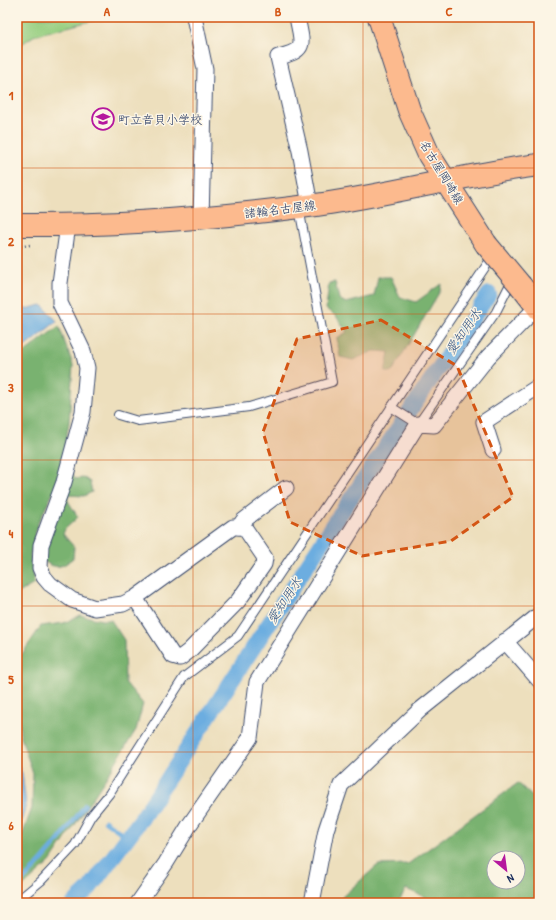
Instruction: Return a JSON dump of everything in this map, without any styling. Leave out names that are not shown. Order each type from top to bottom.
[{"type":"main road","name":"名古屋岡崎線","points":[[380,17],[409,110],[429,155],[486,244],[538,308]]},
{"type":"main road","name":"諸輪名古屋線","points":[[17,225],[68,225],[200,218],[305,206],[539,165]]},
{"type":"street","points":[[194,17],[206,69],[200,218]]},
{"type":"street","points":[[297,17],[302,40],[301,46],[295,53],[278,56],[300,151],[305,206]]},
{"type":"street","points":[[68,225],[60,283],[60,303],[83,351],[87,368],[81,420],[64,482],[41,545],[40,568],[44,577],[50,584],[72,600],[95,608],[123,604],[135,598],[233,527],[244,527],[265,558],[264,564],[238,601],[180,658],[173,656],[135,598]]},
{"type":"street","points":[[138,903],[166,863],[190,824],[250,738],[257,682],[418,424],[434,426],[488,356],[538,308]]},
{"type":"street","points":[[493,450],[484,422],[539,386]]},
{"type":"street","points":[[239,527],[243,521],[286,488]]},
{"type":"street","points":[[312,903],[326,830],[341,785],[420,710],[539,615]]},
{"type":"street","points":[[505,642],[539,680]]},
{"type":"lane","points":[[118,415],[138,421],[249,407],[332,382],[305,206]]},
{"type":"lane","points":[[17,901],[41,881],[75,845],[90,816],[108,794],[184,677],[238,636],[391,407],[492,257],[507,255],[515,274],[496,312],[418,424],[391,407]]},
{"type":"highlighted area","points":[[381,320],[457,366],[513,497],[451,541],[362,556],[290,522],[263,432],[297,339]]},
{"type":"green space","points":[[17,17],[107,17],[35,35],[17,47]]},
{"type":"green space","points":[[378,277],[391,277],[400,297],[416,302],[441,284],[440,291],[392,372],[385,372],[389,352],[374,351],[353,360],[340,357],[337,338],[347,332],[336,316],[326,309],[329,283],[335,282],[339,299],[346,303],[374,296]]},
{"type":"green space","points":[[59,326],[73,365],[69,423],[58,483],[38,523],[30,555],[34,584],[17,594],[17,358]]},
{"type":"green space","points":[[72,472],[75,479],[84,478],[90,482],[92,492],[84,496],[67,495],[68,501],[78,517],[65,529],[63,534],[74,547],[73,558],[66,564],[52,566],[44,561],[45,544]]},
{"type":"green space","points":[[80,615],[102,620],[111,620],[124,640],[125,682],[143,704],[136,730],[50,862],[17,892],[17,841],[22,836],[32,808],[33,774],[20,734],[18,660],[41,626],[64,623]]},
{"type":"green space","points":[[518,783],[539,803],[539,903],[439,903],[406,889],[398,903],[348,903],[342,897],[378,865],[408,864]]},
{"type":"water","points":[[42,305],[57,321],[17,353],[17,311]]},
{"type":"water","points":[[17,763],[22,773],[26,804],[17,837]]},
{"type":"waterway","name":"愛知用水","points":[[74,903],[89,889],[142,818],[349,501],[489,294]]},
{"type":"waterway","points":[[17,886],[27,877],[61,837],[85,805]]},
{"type":"waterway","points":[[105,821],[127,837]]},
{"type":"place","name":"町立音貝小学校","points":[[103,119]]}]
